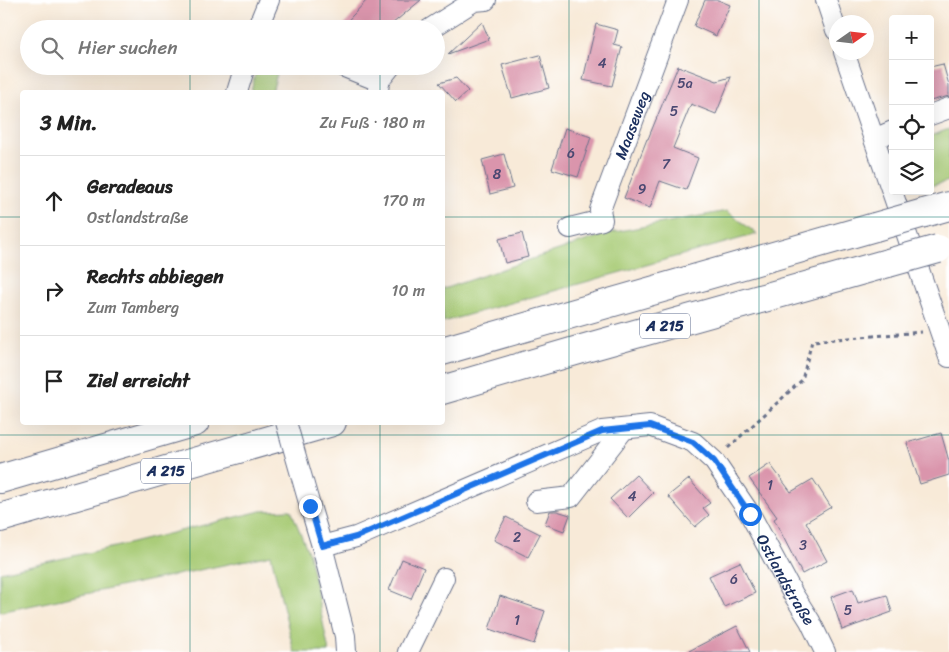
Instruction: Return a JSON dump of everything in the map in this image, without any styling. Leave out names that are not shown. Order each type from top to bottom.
[{"type":"highway","name":"A 215","points":[[445,350],[937,209]]},
{"type":"highway","name":"A 215","points":[[445,389],[944,248]]},
{"type":"highway","name":"A 215","points":[[0,479],[185,425]]},
{"type":"highway","name":"A 215","points":[[0,518],[322,425]]},
{"type":"street","points":[[261,20],[270,0]]},
{"type":"street","points":[[444,20],[474,1],[486,0]]},
{"type":"street","name":"Maaseweg","points":[[570,228],[602,220],[600,210],[678,0]]},
{"type":"street","points":[[826,0],[831,15]]},
{"type":"street","points":[[847,60],[949,357]]},
{"type":"street","points":[[238,90],[242,75]]},
{"type":"street","points":[[368,75],[382,80]]},
{"type":"street","points":[[934,114],[949,108]]},
{"type":"street","points":[[874,139],[889,133]]},
{"type":"street","points":[[287,425],[322,546],[345,636],[346,652]]},
{"type":"street","name":"Ostlandstraße","points":[[322,546],[356,537],[602,431],[650,426],[693,442],[714,461],[750,514],[793,594],[810,621],[825,652]]},
{"type":"street","points":[[536,501],[571,497],[624,429]]},
{"type":"street","points":[[408,652],[444,578]]},
{"type":"path","points":[[714,461],[802,380],[812,341],[940,330]]},
{"type":"green space","points":[[255,75],[277,75],[273,90],[251,90]]},
{"type":"green space","points":[[949,129],[949,181],[934,185],[934,150],[934,135]]},
{"type":"green space","points":[[727,211],[757,234],[445,321],[445,288],[609,233]]},
{"type":"green space","points":[[291,510],[309,554],[329,652],[294,652],[271,555],[0,612],[0,572],[119,546],[261,511]]},
{"type":"building","points":[[367,0],[421,0],[397,20],[348,20]]},
{"type":"building","points":[[705,0],[718,0],[730,5],[716,36],[694,26]]},
{"type":"building","points":[[482,22],[489,39],[448,54]]},
{"type":"building","points":[[596,24],[618,30],[614,45],[622,47],[612,86],[583,80]]},
{"type":"building","points":[[540,55],[549,88],[512,98],[502,65]]},
{"type":"building","points":[[943,64],[949,85],[949,96],[934,100],[934,66]]},
{"type":"building","points":[[678,66],[717,81],[731,77],[716,114],[691,104],[673,148],[698,158],[686,190],[660,181],[650,208],[624,198]]},
{"type":"building","points":[[456,78],[468,91],[456,102],[439,83]]},
{"type":"building","points":[[565,128],[591,137],[578,177],[552,169]]},
{"type":"building","points":[[504,154],[513,188],[490,194],[482,160]]},
{"type":"building","points":[[522,233],[528,257],[505,263],[499,239]]},
{"type":"building","points":[[941,433],[949,461],[949,475],[920,484],[907,443]]},
{"type":"building","points":[[770,464],[791,492],[813,479],[831,507],[806,522],[827,561],[802,574],[774,519],[777,517],[749,478]]},
{"type":"building","points":[[636,475],[653,493],[628,518],[610,499]]},
{"type":"building","points":[[689,479],[710,503],[703,508],[709,515],[695,527],[668,496]]},
{"type":"building","points":[[550,511],[570,515],[564,531],[545,524]]},
{"type":"building","points":[[506,517],[540,534],[528,557],[494,540]]},
{"type":"building","points":[[402,559],[424,568],[411,599],[389,590]]},
{"type":"building","points":[[740,562],[755,593],[724,607],[709,576]]},
{"type":"building","points":[[853,589],[858,603],[887,595],[892,612],[842,630],[831,597]]},
{"type":"building","points":[[500,596],[545,611],[534,644],[489,629]]},
{"type":"building","points":[[737,626],[750,652],[687,652]]},
{"type":"route","points":[[310,506],[322,546],[356,537],[602,431],[650,426],[693,442],[714,461],[750,514]]}]
